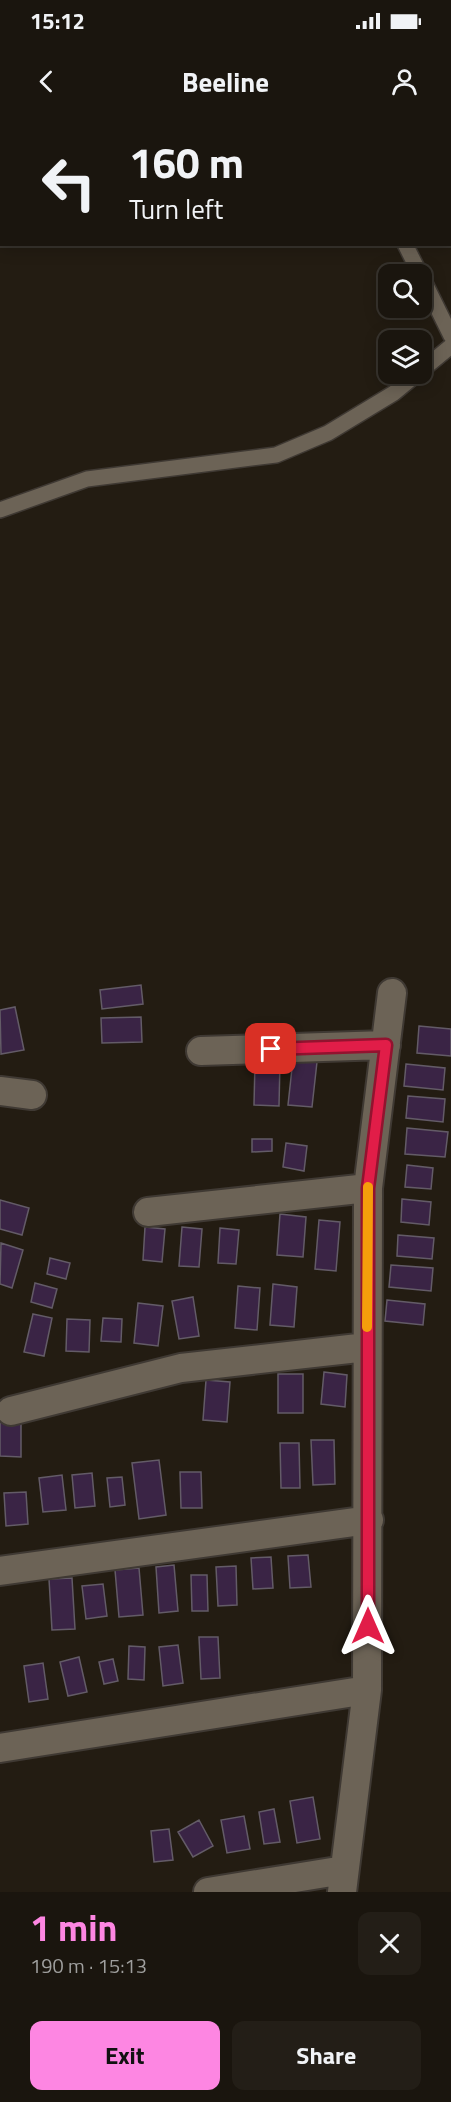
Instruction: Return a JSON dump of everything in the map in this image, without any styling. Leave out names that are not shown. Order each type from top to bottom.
[{"type":"street","points":[[208,1892],[343,1881],[367,1690],[368,1188],[392,993]]},
{"type":"street","points":[[201,1051],[386,1045]]},
{"type":"street","points":[[0,1091],[32,1095]]},
{"type":"street","points":[[148,1212],[368,1188]]},
{"type":"street","points":[[11,1411],[180,1368],[367,1347]]},
{"type":"street","points":[[0,1571],[369,1520]]},
{"type":"street","points":[[0,1748],[367,1690]]},
{"type":"lane","points":[[406,246],[415,264]]},
{"type":"lane","points":[[432,298],[451,336]]},
{"type":"lane","points":[[432,362],[451,346]]},
{"type":"lane","points":[[0,510],[87,479],[276,455],[328,433],[405,384]]},
{"type":"building","points":[[141,985],[143,1004],[102,1009],[100,990]]},
{"type":"building","points":[[15,1007],[24,1050],[1,1054],[0,1010]]},
{"type":"building","points":[[141,1017],[142,1042],[102,1043],[101,1018]]},
{"type":"building","points":[[419,1026],[451,1029],[451,1056],[417,1053]]},
{"type":"building","points":[[293,1059],[317,1062],[312,1107],[288,1105]]},
{"type":"building","points":[[255,1062],[280,1062],[279,1106],[254,1105]]},
{"type":"building","points":[[406,1064],[445,1068],[443,1090],[404,1086]]},
{"type":"building","points":[[408,1096],[445,1099],[443,1122],[406,1118]]},
{"type":"building","points":[[407,1128],[448,1132],[445,1157],[405,1154]]},
{"type":"building","points":[[252,1139],[272,1139],[272,1151],[252,1152]]},
{"type":"building","points":[[286,1143],[307,1146],[304,1171],[283,1167]]},
{"type":"building","points":[[407,1165],[433,1168],[431,1189],[405,1187]]},
{"type":"building","points":[[402,1199],[431,1202],[429,1225],[401,1222]]},
{"type":"building","points":[[0,1200],[29,1208],[22,1235],[0,1229]]},
{"type":"building","points":[[280,1214],[306,1217],[303,1257],[277,1255]]},
{"type":"building","points":[[319,1220],[340,1222],[336,1271],[315,1269]]},
{"type":"building","points":[[145,1227],[165,1229],[162,1262],[143,1260]]},
{"type":"building","points":[[182,1227],[202,1229],[199,1267],[179,1266]]},
{"type":"building","points":[[220,1228],[239,1230],[236,1264],[218,1263]]},
{"type":"building","points":[[398,1235],[434,1238],[432,1259],[397,1256]]},
{"type":"building","points":[[1,1243],[23,1250],[12,1288],[0,1284]]},
{"type":"building","points":[[50,1258],[70,1263],[66,1279],[47,1274]]},
{"type":"building","points":[[391,1265],[433,1268],[431,1291],[389,1287]]},
{"type":"building","points":[[35,1283],[57,1289],[52,1308],[31,1302]]},
{"type":"building","points":[[273,1284],[297,1287],[294,1327],[270,1325]]},
{"type":"building","points":[[238,1286],[260,1288],[257,1330],[235,1328]]},
{"type":"building","points":[[193,1297],[199,1336],[179,1339],[172,1301]]},
{"type":"building","points":[[387,1300],[425,1304],[423,1325],[385,1321]]},
{"type":"building","points":[[138,1303],[163,1306],[158,1346],[134,1343]]},
{"type":"building","points":[[33,1314],[52,1318],[44,1356],[24,1352]]},
{"type":"building","points":[[103,1318],[122,1319],[121,1342],[101,1341]]},
{"type":"building","points":[[67,1319],[90,1320],[89,1352],[66,1351]]},
{"type":"building","points":[[324,1372],[347,1375],[345,1407],[321,1404]]},
{"type":"building","points":[[278,1374],[303,1374],[303,1413],[278,1413]]},
{"type":"building","points":[[206,1380],[230,1382],[227,1422],[203,1420]]},
{"type":"building","points":[[0,1421],[21,1421],[21,1457],[0,1456]]},
{"type":"building","points":[[311,1440],[334,1440],[335,1484],[313,1485]]},
{"type":"building","points":[[280,1443],[299,1443],[300,1488],[281,1488]]},
{"type":"building","points":[[159,1460],[166,1515],[139,1519],[132,1463]]},
{"type":"building","points":[[180,1472],[201,1472],[202,1508],[181,1508]]},
{"type":"building","points":[[92,1473],[95,1506],[75,1508],[72,1475]]},
{"type":"building","points":[[62,1475],[66,1510],[43,1512],[39,1478]]},
{"type":"building","points":[[122,1477],[125,1505],[110,1507],[107,1478]]},
{"type":"building","points":[[26,1492],[28,1524],[6,1526],[4,1493]]},
{"type":"building","points":[[308,1555],[311,1587],[290,1588],[288,1556]]},
{"type":"building","points":[[271,1557],[273,1588],[253,1589],[251,1558]]},
{"type":"building","points":[[174,1565],[178,1611],[159,1613],[156,1567]]},
{"type":"building","points":[[236,1566],[237,1605],[218,1606],[216,1567]]},
{"type":"building","points":[[139,1568],[143,1615],[119,1617],[115,1570]]},
{"type":"building","points":[[191,1575],[207,1575],[208,1611],[192,1611]]},
{"type":"building","points":[[72,1578],[75,1629],[52,1630],[49,1579]]},
{"type":"building","points":[[103,1584],[107,1616],[86,1619],[82,1586]]},
{"type":"building","points":[[199,1637],[218,1637],[220,1678],[201,1679]]},
{"type":"building","points":[[178,1645],[183,1683],[163,1686],[159,1647]]},
{"type":"building","points":[[129,1646],[145,1647],[144,1680],[128,1679]]},
{"type":"building","points":[[79,1657],[87,1692],[68,1696],[60,1662]]},
{"type":"building","points":[[113,1659],[118,1681],[104,1684],[99,1662]]},
{"type":"building","points":[[43,1663],[48,1699],[29,1702],[24,1666]]},
{"type":"building","points":[[313,1797],[320,1839],[297,1843],[290,1801]]},
{"type":"building","points":[[274,1809],[280,1842],[264,1844],[259,1812]]},
{"type":"building","points":[[244,1816],[250,1849],[227,1853],[221,1820]]},
{"type":"building","points":[[199,1820],[213,1846],[193,1857],[178,1832]]},
{"type":"building","points":[[169,1829],[173,1860],[154,1862],[151,1831]]},
{"type":"slow traffic","points":[[367,1327],[368,1187]]},
{"type":"route","points":[[271,1049],[386,1045],[368,1188],[368,1626]]}]
